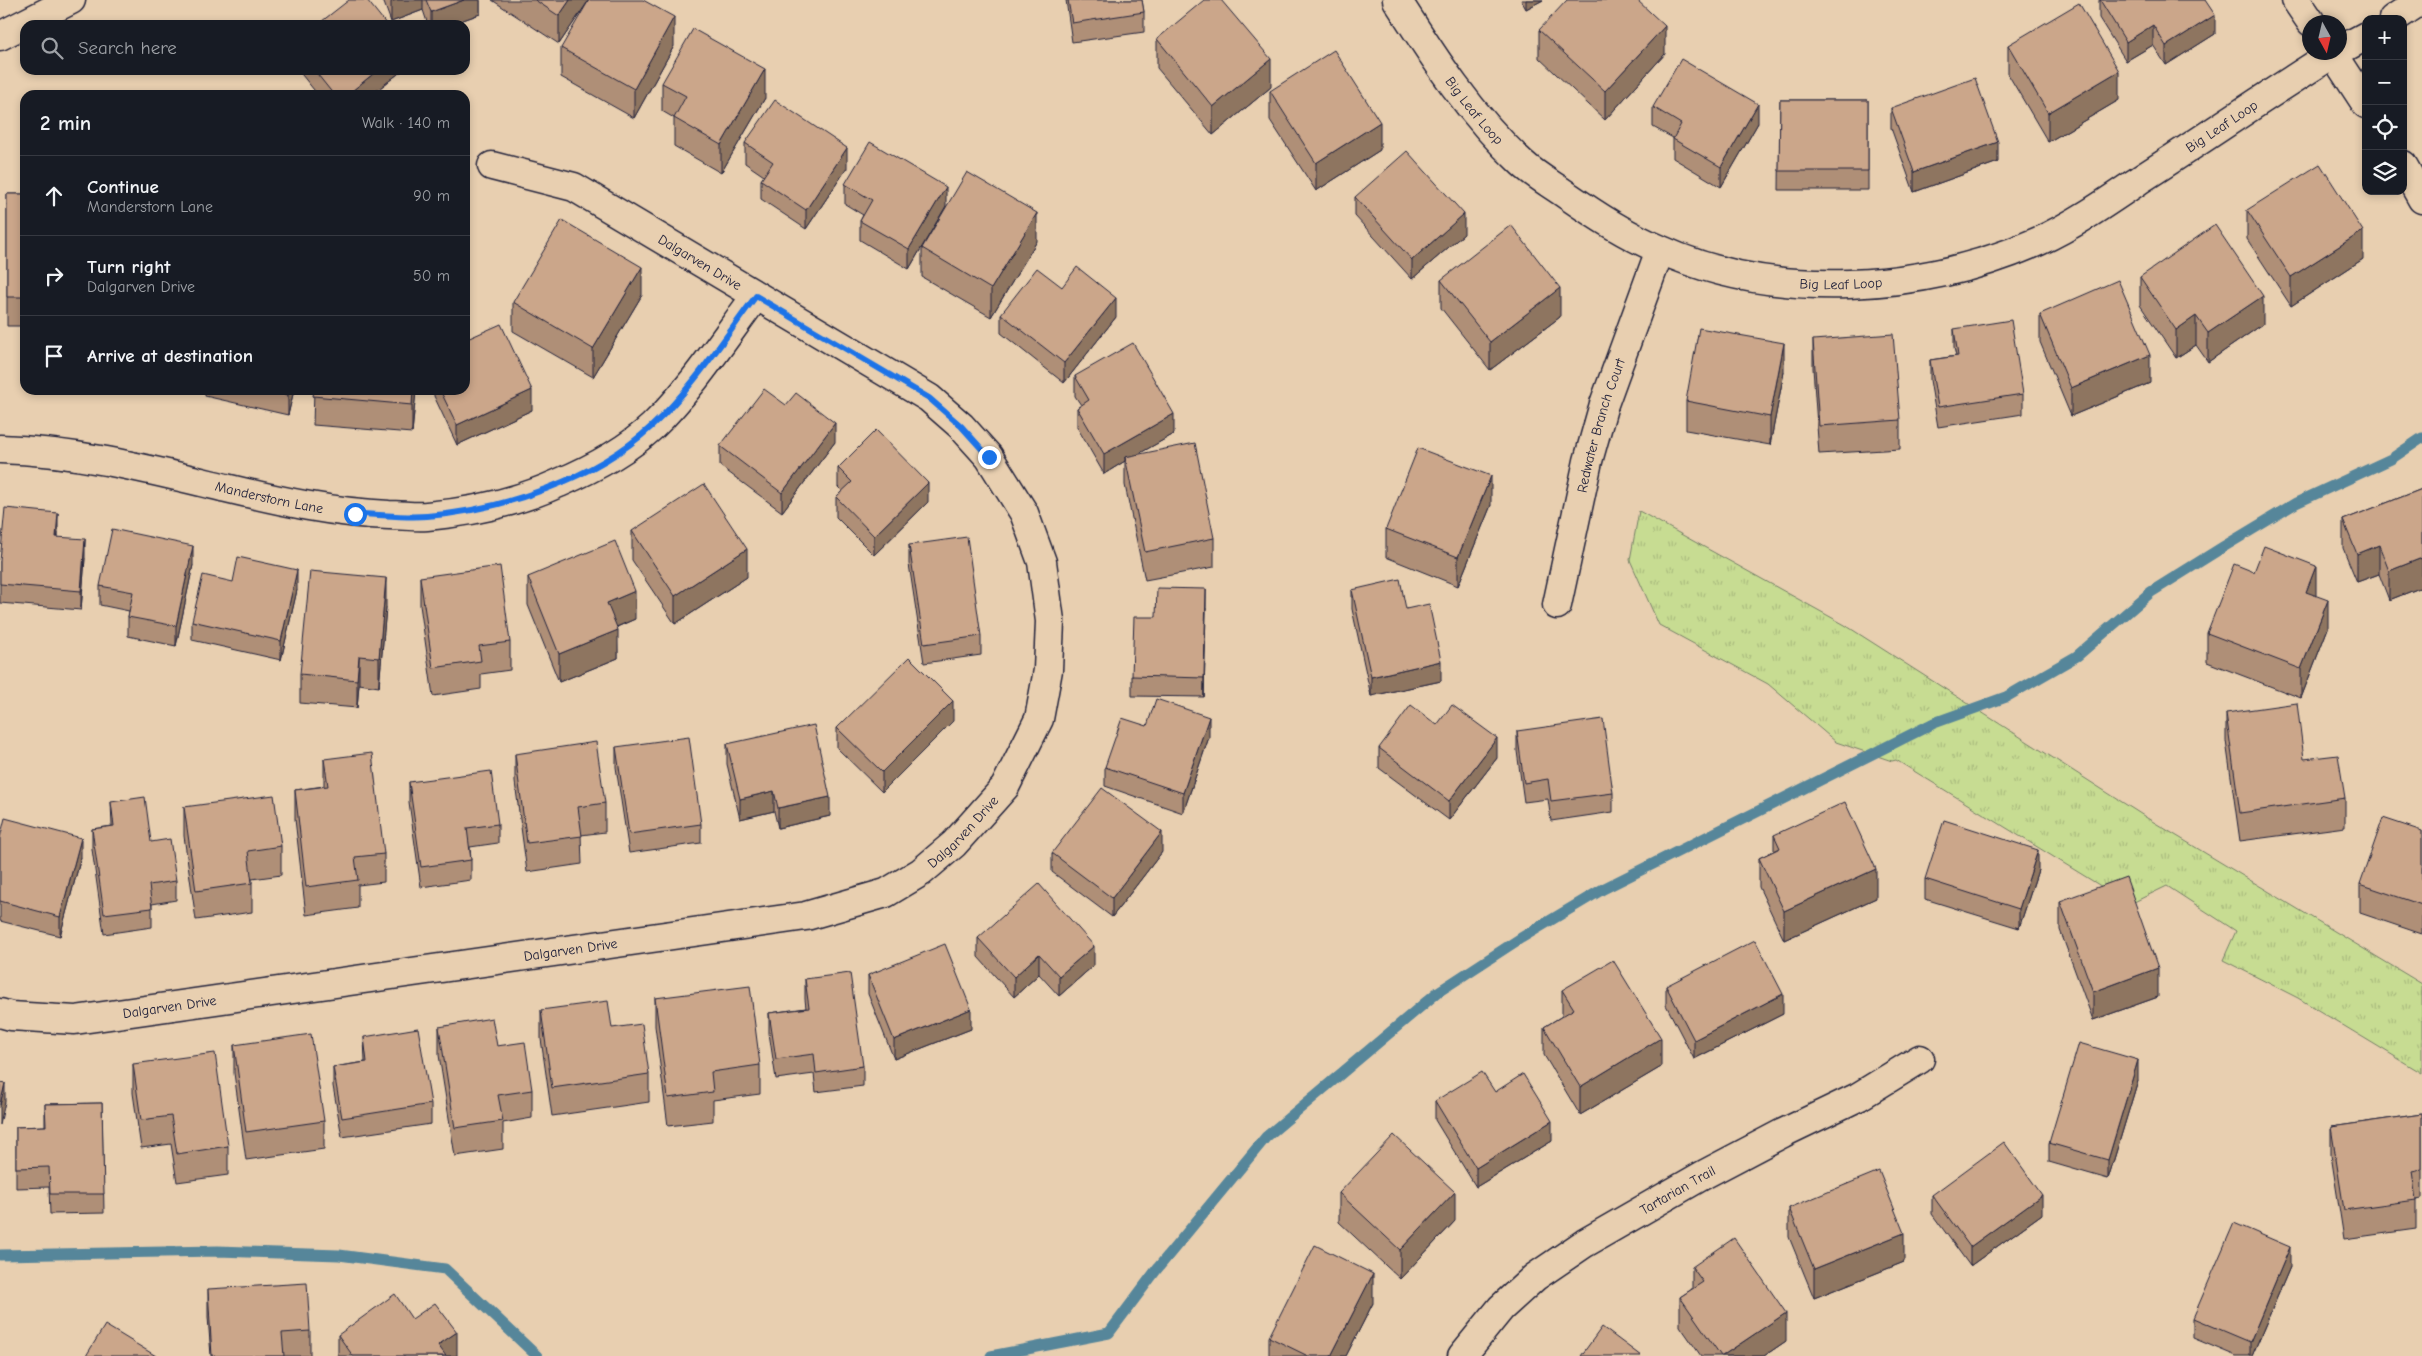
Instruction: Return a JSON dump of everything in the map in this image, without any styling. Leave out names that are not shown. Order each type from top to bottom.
[{"type":"street","points":[[32,20],[71,0]]},
{"type":"street","name":"Big Leaf Loop","points":[[1397,0],[1458,91],[1485,126],[1524,165],[1603,220],[1660,250],[1705,266],[1759,279],[1842,284],[1914,277],[1955,270],[1997,258],[2041,240],[2090,212],[2323,60]]},
{"type":"street","points":[[2296,0],[2306,15]]},
{"type":"street","points":[[2399,15],[2422,0]]},
{"type":"street","points":[[0,36],[20,26]]},
{"type":"street","name":"Big Leaf Loop","points":[[2347,46],[2362,38]]},
{"type":"street","points":[[2340,60],[2362,97]]},
{"type":"street","name":"Dalgarven Drive","points":[[0,1013],[11,1016],[74,1020],[806,916],[886,893],[921,872],[954,844],[1005,787],[1039,720],[1048,670],[1050,621],[1042,562],[1024,513],[989,457],[961,426],[929,398],[574,188],[492,166]]},
{"type":"street","points":[[2407,172],[2422,199]]},
{"type":"street","name":"Redwater Branch Court","points":[[1557,605],[1588,461],[1604,404],[1660,250]]},
{"type":"street","name":"Manderstorn Lane","points":[[0,449],[46,450],[133,465],[277,500],[355,514],[426,516],[486,508],[532,495],[575,476],[626,447],[652,427],[678,400],[756,296]]},
{"type":"street","name":"Tartarian Trail","points":[[1462,1356],[1501,1308],[1535,1277],[1585,1243],[1705,1174],[1783,1133],[1858,1098],[1920,1059]]},
{"type":"green space","points":[[1639,511],[1845,625],[2147,818],[2422,984],[2422,1073],[2298,998],[2223,960],[2236,931],[2167,886],[2130,904],[1896,760],[1892,761],[1836,742],[1768,684],[1659,625],[1630,560]]},
{"type":"building","points":[[349,0],[367,0],[383,20],[323,20]]},
{"type":"building","points":[[426,0],[464,0],[431,12]]},
{"type":"building","points":[[535,0],[570,0],[559,16]]},
{"type":"building","points":[[589,0],[643,0],[674,17],[634,89],[561,48]]},
{"type":"building","points":[[1068,0],[1142,0],[1144,12],[1072,23]]},
{"type":"building","points":[[1204,0],[1221,0],[1271,59],[1213,107],[1157,39]]},
{"type":"building","points":[[1567,0],[1637,0],[1665,26],[1605,91],[1539,30]]},
{"type":"building","points":[[2100,0],[2205,0],[2215,15],[2166,46],[2153,25],[2126,42]]},
{"type":"building","points":[[2079,3],[2119,71],[2048,113],[2008,45]]},
{"type":"building","points":[[693,29],[765,69],[721,145],[674,118],[686,96],[662,83]]},
{"type":"building","points":[[1334,50],[1380,122],[1316,163],[1270,91]]},
{"type":"building","points":[[1681,59],[1758,104],[1721,167],[1673,139],[1681,124],[1653,107]]},
{"type":"building","points":[[318,75],[372,75],[353,90],[330,90]]},
{"type":"building","points":[[1975,78],[1998,142],[1914,172],[1891,108]]},
{"type":"building","points":[[775,100],[847,148],[806,210],[761,180],[773,162],[745,143]]},
{"type":"building","points":[[1780,100],[1868,100],[1868,171],[1779,171]]},
{"type":"building","points":[[870,142],[946,187],[909,249],[860,221],[872,200],[845,184]]},
{"type":"building","points":[[1407,151],[1464,214],[1412,260],[1355,197]]},
{"type":"building","points":[[2320,164],[2363,231],[2291,277],[2247,210]]},
{"type":"building","points":[[967,172],[1037,213],[991,289],[922,248]]},
{"type":"building","points":[[7,194],[20,194],[20,297],[7,297]]},
{"type":"building","points":[[562,220],[642,267],[593,349],[513,302]]},
{"type":"building","points":[[1511,225],[1560,288],[1490,342],[1441,280]]},
{"type":"building","points":[[2215,225],[2263,296],[2208,333],[2196,316],[2176,330],[2140,277]]},
{"type":"building","points":[[1077,267],[1116,298],[1064,363],[1001,314],[1037,268],[1062,287]]},
{"type":"building","points":[[2118,280],[2150,355],[2071,388],[2040,314]]},
{"type":"building","points":[[2011,320],[2023,394],[1938,407],[1930,360],[1958,356],[1954,329]]},
{"type":"building","points":[[501,324],[532,390],[457,425],[442,395],[470,395],[470,338]]},
{"type":"building","points":[[1699,328],[1784,343],[1770,417],[1686,401]]},
{"type":"building","points":[[1893,334],[1900,420],[1819,426],[1813,340]]},
{"type":"building","points":[[1133,343],[1174,414],[1104,454],[1077,408],[1089,400],[1075,376]]},
{"type":"building","points":[[764,389],[786,405],[796,393],[835,423],[782,493],[720,446]]},
{"type":"building","points":[[313,395],[413,395],[412,405]]},
{"type":"building","points":[[876,430],[928,483],[874,536],[836,497],[852,482],[838,468]]},
{"type":"building","points":[[1195,443],[1214,538],[1145,552],[1125,457]]},
{"type":"building","points":[[1418,448],[1491,476],[1458,557],[1386,529]]},
{"type":"building","points":[[704,484],[747,549],[675,596],[632,531]]},
{"type":"building","points":[[2422,489],[2422,558],[2389,571],[2379,545],[2357,554],[2343,520]]},
{"type":"building","points":[[5,508],[58,513],[56,537],[85,539],[81,591],[0,584],[0,561]]},
{"type":"building","points":[[112,529],[193,546],[176,626],[128,617],[133,592],[100,586]]},
{"type":"building","points":[[967,537],[981,636],[924,644],[909,545]]},
{"type":"building","points":[[615,541],[635,591],[607,603],[618,630],[559,654],[528,577]]},
{"type":"building","points":[[2264,546],[2316,566],[2306,592],[2328,600],[2301,669],[2207,633],[2234,564],[2254,572]]},
{"type":"building","points":[[238,557],[297,570],[281,641],[192,621],[203,575],[233,582]]},
{"type":"building","points":[[500,566],[510,642],[479,646],[481,661],[433,668],[420,577]]},
{"type":"building","points":[[310,571],[386,578],[379,658],[359,656],[357,680],[300,674]]},
{"type":"building","points":[[1400,579],[1406,609],[1429,604],[1441,661],[1371,677],[1352,590]]},
{"type":"building","points":[[1157,588],[1206,589],[1204,678],[1132,676],[1134,617],[1156,617]]},
{"type":"building","points":[[909,657],[953,701],[882,772],[837,728]]},
{"type":"building","points":[[1156,699],[1209,717],[1183,793],[1105,767],[1122,718],[1147,726]]},
{"type":"building","points":[[2297,703],[2304,759],[2338,755],[2345,798],[2240,813],[2226,713]]},
{"type":"building","points":[[1411,705],[1437,725],[1452,705],[1497,738],[1449,801],[1379,748]]},
{"type":"building","points":[[1603,719],[1613,793],[1551,801],[1548,779],[1524,783],[1517,731]]},
{"type":"building","points":[[814,725],[830,797],[778,808],[774,791],[740,799],[727,744]]},
{"type":"building","points":[[689,737],[701,824],[629,834],[616,747]]},
{"type":"building","points":[[596,742],[605,803],[578,807],[582,836],[527,843],[515,754]]},
{"type":"building","points":[[372,753],[384,854],[355,857],[358,880],[306,887],[295,790],[328,786],[324,759]]},
{"type":"building","points":[[491,771],[498,824],[467,828],[471,860],[421,867],[409,782]]},
{"type":"building","points":[[1102,788],[1162,832],[1112,898],[1052,853]]},
{"type":"building","points":[[274,795],[281,846],[248,851],[252,883],[196,891],[184,807]]},
{"type":"building","points":[[145,797],[151,842],[170,839],[176,881],[149,885],[152,908],[104,914],[92,829],[114,826],[111,802]]},
{"type":"building","points":[[1845,802],[1876,869],[1784,911],[1759,858],[1780,848],[1774,835]]},
{"type":"building","points":[[5,818],[81,838],[60,917],[0,901],[0,838]]},
{"type":"building","points":[[2383,818],[2422,831],[2422,905],[2360,884]]},
{"type":"building","points":[[1944,820],[2038,850],[2019,909],[1925,879]]},
{"type":"building","points":[[2126,877],[2158,968],[2093,992],[2060,901]]},
{"type":"building","points":[[1039,884],[1094,946],[1059,976],[1039,954],[1014,977],[978,938]]},
{"type":"building","points":[[1755,940],[1783,994],[1694,1040],[1666,986]]},
{"type":"building","points":[[945,944],[971,1009],[894,1040],[868,975]]},
{"type":"building","points":[[1613,960],[1661,1038],[1580,1087],[1544,1027],[1574,1009],[1562,990]]},
{"type":"building","points":[[850,973],[863,1066],[816,1073],[814,1054],[776,1059],[769,1013],[809,1008],[805,979]]},
{"type":"building","points":[[750,986],[760,1065],[711,1072],[713,1092],[668,1098],[655,998]]},
{"type":"building","points":[[608,1001],[612,1028],[642,1024],[649,1074],[552,1088],[541,1010]]},
{"type":"building","points":[[492,1018],[497,1046],[525,1042],[532,1090],[498,1095],[503,1121],[455,1128],[439,1027]]},
{"type":"building","points":[[418,1028],[431,1104],[342,1118],[333,1067],[367,1062],[364,1037]]},
{"type":"building","points":[[311,1034],[324,1121],[246,1132],[234,1045]]},
{"type":"building","points":[[2079,1043],[2138,1060],[2108,1160],[2049,1143]]},
{"type":"building","points":[[215,1053],[228,1146],[177,1154],[171,1116],[141,1120],[133,1064]]},
{"type":"building","points":[[1482,1072],[1495,1092],[1523,1074],[1552,1121],[1476,1168],[1435,1101]]},
{"type":"building","points":[[0,1082],[5,1083],[0,1105]]},
{"type":"building","points":[[102,1103],[104,1194],[50,1194],[49,1167],[16,1168],[16,1127],[46,1126],[45,1104]]},
{"type":"building","points":[[2422,1114],[2422,1169],[2412,1171],[2416,1200],[2344,1210],[2331,1127]]},
{"type":"building","points":[[1394,1135],[1455,1192],[1400,1250],[1339,1193]]},
{"type":"building","points":[[2004,1142],[2042,1195],[1970,1247],[1932,1195]]},
{"type":"building","points":[[1879,1171],[1904,1233],[1814,1269],[1789,1208]]},
{"type":"building","points":[[2234,1223],[2290,1247],[2250,1342],[2193,1318]]},
{"type":"building","points":[[1734,1238],[1786,1313],[1721,1356],[1680,1297],[1703,1282],[1692,1267]]},
{"type":"building","points":[[1315,1245],[1373,1274],[1331,1356],[1308,1356],[1269,1337]]},
{"type":"building","points":[[307,1283],[310,1331],[282,1333],[284,1356],[212,1356],[208,1289]]},
{"type":"building","points":[[395,1294],[412,1319],[435,1303],[457,1332],[438,1345],[446,1356],[353,1356],[338,1335]]},
{"type":"building","points":[[105,1325],[156,1356],[86,1356]]},
{"type":"building","points":[[1602,1327],[1641,1356],[1581,1356]]},
{"type":"waterway","points":[[991,1356],[1109,1333],[1157,1269],[1266,1137],[1438,992],[1521,938],[1603,889],[1934,723],[2006,697],[2077,656],[2151,592],[2223,547],[2296,503],[2391,459],[2422,438]]},
{"type":"waterway","points":[[0,1255],[218,1251],[339,1255],[445,1269],[537,1356]]},
{"type":"route","points":[[355,514],[426,516],[486,508],[532,495],[575,476],[626,447],[652,427],[678,400],[756,296],[929,398],[961,426],[989,457]]}]
